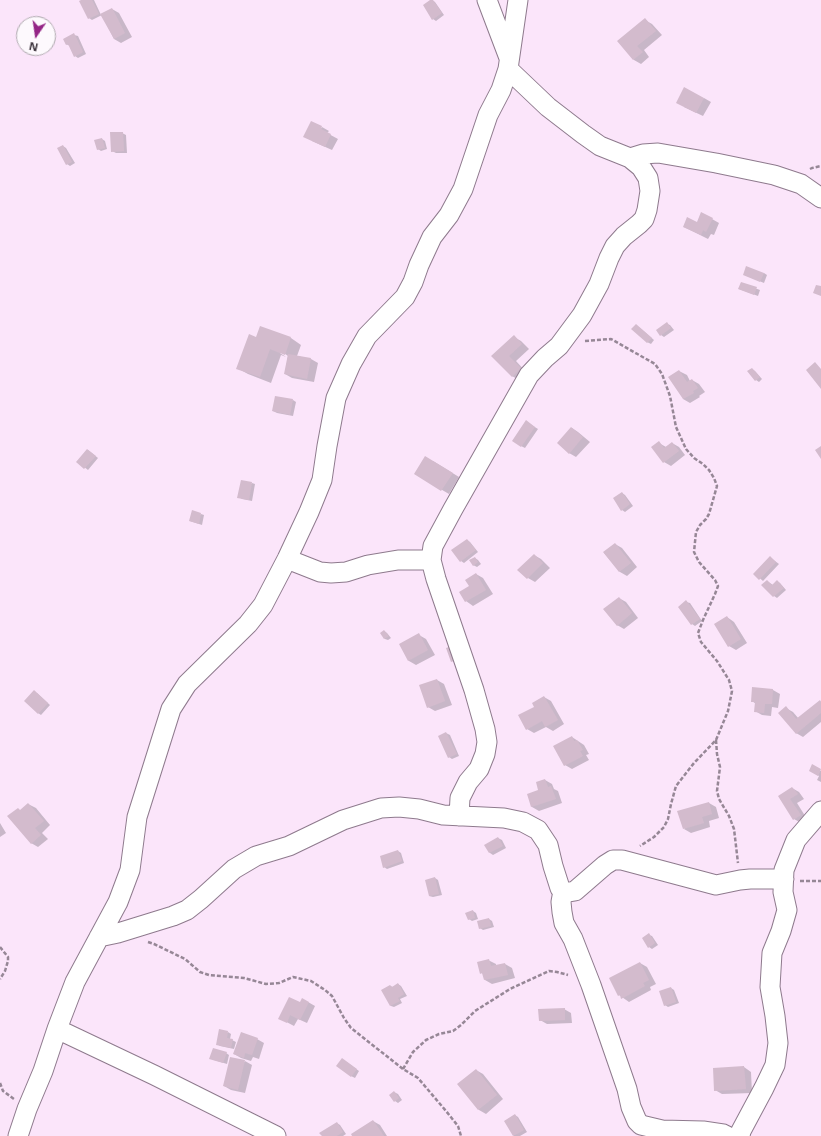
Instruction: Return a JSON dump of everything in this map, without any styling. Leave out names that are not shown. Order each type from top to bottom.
[{"type":"street","points":[[459,816],[460,798],[468,782],[479,769],[485,754],[487,742],[485,729],[474,690],[436,579],[431,560],[433,546],[529,375],[559,346],[582,315],[599,284],[615,246],[644,219],[648,210],[650,191],[648,178],[641,168],[630,158],[600,146],[583,134],[548,106],[509,64],[487,0]]},
{"type":"street","points":[[18,1136],[75,982],[118,902],[130,870],[137,817],[171,709],[187,684],[248,624],[263,605],[288,559],[322,480],[336,398],[351,364],[367,336],[404,297],[413,282],[432,237],[449,215],[463,189],[488,115],[501,90],[509,64],[518,0]]},
{"type":"street","points":[[630,158],[643,154],[658,153],[774,175],[801,184],[821,198]]},
{"type":"street","points":[[288,559],[320,572],[331,573],[346,572],[368,565],[398,560],[431,560]]},
{"type":"street","points":[[99,937],[118,933],[173,916],[187,910],[224,877],[244,862],[256,856],[289,846],[343,820],[381,808],[399,807],[419,809],[443,815],[504,818],[523,822],[538,830],[548,845],[556,878],[562,891],[561,902],[564,923],[573,939],[591,986],[637,1121],[641,1125],[662,1130],[703,1131],[727,1136]]},
{"type":"street","points":[[740,1136],[741,1131],[775,1065],[778,1043],[770,987],[772,953],[781,931],[787,910],[783,892],[784,870],[796,840],[821,811]]},
{"type":"street","points":[[562,891],[575,891],[613,860],[622,860],[716,885],[740,880],[784,879]]},
{"type":"street","points":[[57,1029],[154,1075],[276,1136]]},
{"type":"path","points":[[559,346],[588,340],[611,339],[655,364],[662,374],[670,396],[676,426],[686,449],[694,458],[703,464],[714,478],[717,486],[709,514],[696,532],[694,552],[698,562],[715,580],[718,586],[716,594],[698,633],[701,642],[717,661],[729,680],[732,692],[728,710],[716,740],[694,763],[676,786],[668,819],[664,827],[654,837],[642,844],[622,860]]},
{"type":"path","points":[[716,740],[720,767],[717,791],[719,799],[729,816],[734,829],[740,880]]},
{"type":"path","points":[[147,942],[185,959],[200,972],[209,975],[244,978],[266,984],[279,983],[293,977],[311,981],[332,996],[351,1028],[403,1069],[418,1078],[458,1126],[462,1136]]},
{"type":"path","points":[[0,947],[8,957],[8,961],[0,979]]},
{"type":"path","points":[[403,1069],[413,1052],[426,1040],[439,1034],[453,1031],[475,1011],[510,989],[549,971],[576,978],[591,986]]},
{"type":"building","points":[[92,0],[99,14],[88,19],[79,1]]},
{"type":"building","points":[[430,0],[433,0],[442,13],[432,20],[423,5]]},
{"type":"building","points":[[112,8],[125,33],[114,39],[100,14]]},
{"type":"building","points":[[645,18],[656,31],[637,46],[643,52],[633,60],[617,41]]},
{"type":"building","points":[[74,33],[83,52],[74,57],[68,44],[66,45],[63,39]]},
{"type":"building","points":[[684,87],[704,98],[696,113],[676,103]]},
{"type":"building","points":[[311,121],[322,126],[321,129],[331,134],[325,147],[303,137]]},
{"type":"building","points":[[110,132],[123,132],[124,151],[111,152]]},
{"type":"building","points":[[102,138],[105,148],[97,150],[94,140]]},
{"type":"building","points":[[63,145],[72,162],[66,165],[57,148]]},
{"type":"building","points":[[701,212],[713,218],[706,232],[703,230],[701,235],[683,227],[687,217],[697,222]]},
{"type":"building","points":[[746,266],[764,273],[760,282],[743,275]]},
{"type":"building","points":[[741,282],[757,287],[754,295],[738,289]]},
{"type":"building","points":[[816,285],[821,286],[821,296],[813,293]]},
{"type":"building","points":[[667,322],[671,328],[660,336],[656,330]]},
{"type":"building","points":[[636,324],[652,338],[647,343],[631,329]]},
{"type":"building","points":[[260,326],[291,337],[285,355],[270,349],[260,377],[236,369],[249,334],[256,337]]},
{"type":"building","points":[[514,335],[522,344],[509,356],[521,368],[512,377],[491,356]]},
{"type":"building","points":[[288,354],[311,358],[307,379],[284,374]]},
{"type":"building","points":[[815,362],[821,369],[821,389],[806,370]]},
{"type":"building","points":[[752,368],[760,377],[755,381],[747,371]]},
{"type":"building","points":[[679,370],[687,382],[692,379],[698,388],[693,391],[694,393],[683,399],[668,377]]},
{"type":"building","points":[[275,396],[293,399],[290,415],[272,411]]},
{"type":"building","points":[[526,420],[535,427],[521,447],[512,441]]},
{"type":"building","points":[[571,427],[583,437],[569,454],[557,443]]},
{"type":"building","points":[[659,441],[664,448],[672,442],[679,451],[663,463],[651,447]]},
{"type":"building","points":[[821,446],[821,459],[815,450]]},
{"type":"building","points":[[87,449],[96,456],[84,469],[76,462]]},
{"type":"building","points":[[425,456],[453,473],[441,491],[414,474]]},
{"type":"building","points":[[241,480],[252,482],[249,500],[237,498]]},
{"type":"building","points":[[622,492],[630,504],[621,511],[613,498]]},
{"type":"building","points":[[192,510],[201,513],[199,524],[189,521]]},
{"type":"building","points":[[467,539],[476,550],[460,562],[451,550]]},
{"type":"building","points":[[615,543],[631,563],[619,572],[603,552]]},
{"type":"building","points":[[534,554],[543,563],[527,579],[517,570]]},
{"type":"building","points":[[770,556],[776,562],[759,580],[753,574]]},
{"type":"building","points":[[475,557],[478,562],[473,566],[469,560]]},
{"type":"building","points":[[476,573],[486,590],[465,602],[459,592],[469,586],[465,580]]},
{"type":"building","points":[[767,580],[772,585],[777,580],[784,588],[773,597],[761,585]]},
{"type":"building","points":[[619,597],[632,613],[617,626],[603,609]]},
{"type":"building","points":[[686,600],[700,619],[691,625],[678,607]]},
{"type":"building","points":[[727,616],[741,639],[728,647],[714,624]]},
{"type":"building","points":[[384,630],[389,636],[384,639],[380,633]]},
{"type":"building","points":[[419,633],[428,650],[408,661],[399,644]]},
{"type":"building","points":[[458,644],[463,658],[451,662],[446,648]]},
{"type":"building","points":[[437,679],[445,701],[427,708],[419,685]]},
{"type":"building","points":[[752,687],[773,689],[772,704],[765,704],[764,713],[754,712],[755,702],[751,702]]},
{"type":"building","points":[[34,690],[48,703],[38,714],[24,701]]},
{"type":"building","points":[[544,696],[558,720],[545,727],[542,721],[526,730],[518,715],[534,707],[532,703]]},
{"type":"building","points":[[820,700],[821,713],[796,734],[778,713],[786,706],[796,719]]},
{"type":"building","points":[[446,732],[457,754],[448,758],[438,736]]},
{"type":"building","points":[[572,736],[574,741],[577,740],[583,750],[580,751],[583,756],[564,766],[553,746]]},
{"type":"building","points":[[812,764],[821,769],[818,776],[809,771]]},
{"type":"building","points":[[545,779],[548,787],[551,786],[556,799],[531,807],[527,794],[538,790],[536,782]]},
{"type":"building","points":[[792,787],[798,794],[790,799],[801,815],[793,820],[778,796]]},
{"type":"building","points":[[709,802],[712,814],[702,817],[704,823],[683,829],[677,811]]},
{"type":"building","points":[[28,803],[44,821],[35,828],[41,835],[31,844],[7,816],[18,808],[20,810]]},
{"type":"building","points":[[498,837],[503,846],[489,853],[484,845]]},
{"type":"building","points":[[398,850],[402,861],[383,868],[380,856]]},
{"type":"building","points":[[435,877],[439,894],[429,896],[425,880]]},
{"type":"building","points":[[473,910],[475,918],[468,920],[465,913]]},
{"type":"building","points":[[489,918],[491,926],[479,929],[477,921]]},
{"type":"building","points":[[649,933],[655,943],[648,948],[642,938]]},
{"type":"building","points":[[489,959],[491,966],[505,963],[508,975],[484,980],[482,973],[480,974],[477,962]]},
{"type":"building","points":[[640,962],[649,980],[643,983],[645,986],[621,999],[609,978]]},
{"type":"building","points":[[398,983],[404,994],[398,998],[400,1001],[390,1006],[381,990],[390,985],[392,987]]},
{"type":"building","points":[[671,987],[676,1002],[664,1006],[659,991]]},
{"type":"building","points":[[289,997],[300,1002],[302,998],[309,1002],[300,1020],[290,1015],[287,1023],[278,1019]]},
{"type":"building","points":[[565,1008],[565,1020],[539,1021],[538,1009]]},
{"type":"building","points":[[219,1029],[228,1031],[227,1038],[233,1039],[231,1048],[216,1045]]},
{"type":"building","points":[[241,1032],[258,1038],[252,1055],[245,1053],[244,1058],[233,1054]]},
{"type":"building","points":[[213,1048],[227,1052],[223,1063],[209,1059]]},
{"type":"building","points":[[230,1057],[245,1060],[238,1090],[223,1086]]},
{"type":"building","points":[[342,1058],[357,1069],[351,1077],[336,1066]]},
{"type":"building","points":[[744,1066],[746,1089],[714,1091],[713,1068]]},
{"type":"building","points":[[476,1069],[497,1095],[478,1110],[457,1084]]},
{"type":"building","points":[[394,1091],[399,1098],[394,1102],[389,1095]]},
{"type":"building","points":[[515,1114],[524,1130],[513,1136],[504,1121]]},
{"type":"building","points":[[373,1120],[384,1136],[352,1136],[351,1134]]},
{"type":"building","points":[[337,1122],[343,1132],[337,1136],[322,1136],[319,1133]]}]
